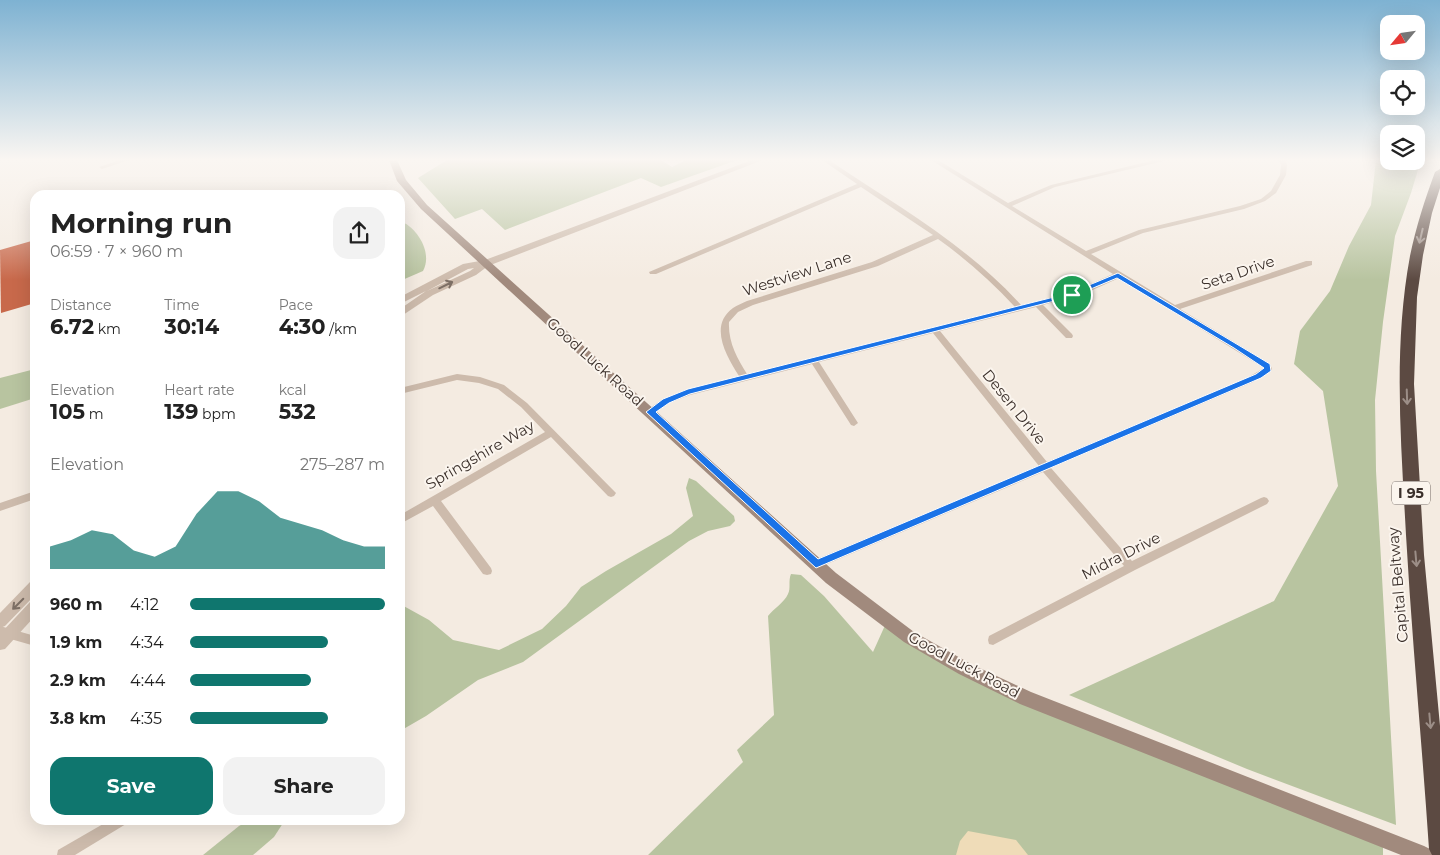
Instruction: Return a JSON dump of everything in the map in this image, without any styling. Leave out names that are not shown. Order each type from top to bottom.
[{"type":"highway","name":"Capital Beltway","points":[[1430,200],[1416,262],[1408,334],[1407,391],[1415,547],[1440,849]]},
{"type":"main road","name":"Good Luck Road","points":[[418,200],[816,564],[909,637],[983,678],[1200,768],[1424,855]]},
{"type":"street","points":[[405,298],[466,266],[487,263],[654,200]]},
{"type":"street","points":[[654,272],[826,200]]},
{"type":"street","points":[[883,200],[938,236],[997,283],[1020,308]]},
{"type":"street","points":[[816,564],[1267,372],[1267,366],[1000,200]]},
{"type":"street","points":[[1008,205],[1020,200]]},
{"type":"street","points":[[1084,254],[1141,231],[1242,208],[1263,200]]},
{"type":"street","name":"Westview Lane","points":[[744,378],[732,357],[724,326],[727,318],[735,310],[875,264],[938,236]]},
{"type":"street","points":[[405,310],[430,293],[473,273],[487,263]]},
{"type":"street","name":"Seta Drive","points":[[1175,308],[1309,263]]},
{"type":"street","points":[[650,412],[680,394],[1037,304],[1085,290],[1118,275]]},
{"type":"street","points":[[1037,304],[1069,336]]},
{"type":"street","name":"Desen Drive","points":[[934,330],[1045,468],[1131,567]]},
{"type":"street","points":[[814,361],[854,423]]},
{"type":"street","points":[[405,390],[456,377],[480,380],[510,392],[611,493]]},
{"type":"street","name":"Springshire Way","points":[[405,517],[551,433]]},
{"type":"street","points":[[0,507],[30,497]]},
{"type":"street","points":[[435,501],[486,571]]},
{"type":"street","name":"Midra Drive","points":[[993,640],[1131,567],[1264,501]]},
{"type":"street","points":[[0,622],[30,591]]},
{"type":"street","points":[[3,636],[30,611]]},
{"type":"street","points":[[3,636],[30,640]]},
{"type":"street","points":[[63,855],[114,825]]},
{"type":"green space","points":[[438,200],[584,200],[505,230],[482,209],[455,219]]},
{"type":"green space","points":[[1372,200],[1408,200],[1395,236],[1383,322],[1375,400],[1376,471],[1396,825],[1247,769],[1069,695],[1274,601],[1338,486],[1323,391],[1294,364],[1300,331],[1330,291],[1349,246],[1371,205]]},
{"type":"green space","points":[[405,224],[417,235],[425,249],[426,264],[423,271],[405,279]]},
{"type":"green space","points":[[30,370],[30,400],[0,409],[0,378]]},
{"type":"green space","points":[[689,478],[696,481],[734,516],[735,521],[730,526],[708,531],[689,541],[523,662],[478,680],[405,728],[405,607],[429,620],[453,640],[499,650],[542,629],[566,606],[581,587],[671,534],[693,516],[686,488]]},
{"type":"green space","points":[[791,574],[801,575],[824,596],[873,652],[887,621],[965,669],[1383,839],[1383,855],[648,855],[743,762],[737,750],[774,715],[768,616],[788,594]]},
{"type":"green space","points":[[282,825],[274,837],[253,855],[203,855],[239,826]]},
{"type":"sand","points":[[968,831],[1016,840],[1028,855],[956,855],[960,841]]},
{"type":"building","points":[[30,241],[30,304],[1,313],[0,250]]},
{"type":"route","points":[[1118,275],[1267,366],[1267,372],[816,564],[744,496],[650,412],[673,397],[688,392],[1072,295],[1118,275]]}]
